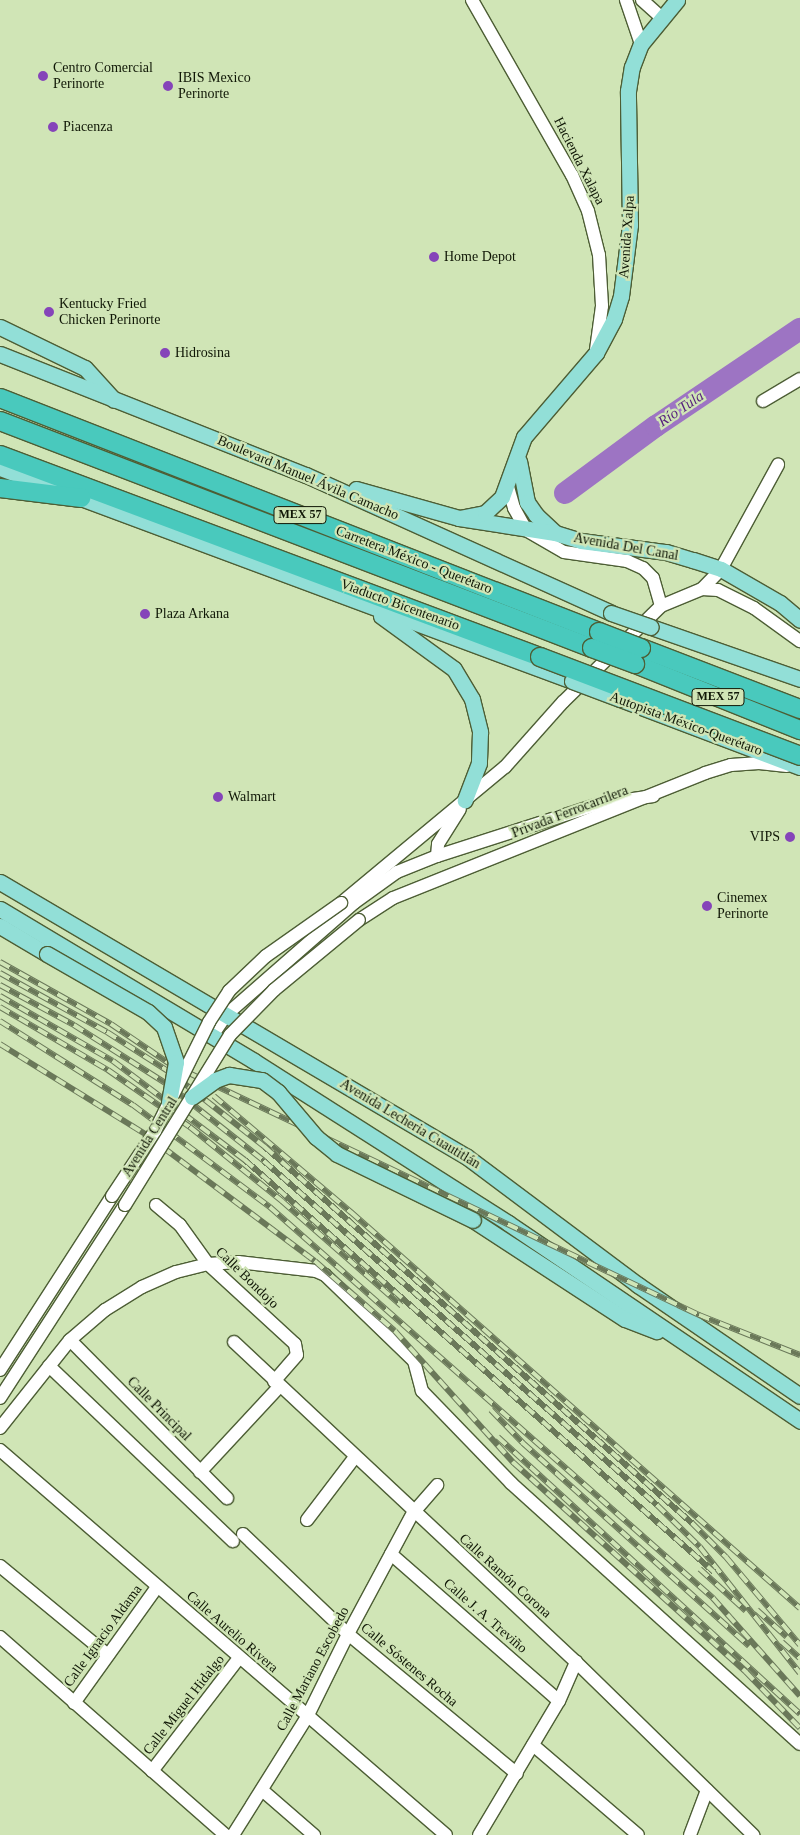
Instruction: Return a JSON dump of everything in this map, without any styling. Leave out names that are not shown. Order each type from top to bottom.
[{"type":"highway","name":"Carretera México - Querétaro","points":[[0,398],[596,640]]},
{"type":"highway","name":"Carretera México - Querétaro","points":[[0,421],[638,656],[800,709]]},
{"type":"highway","name":"Viaducto Bicentenario","points":[[0,455],[800,756]]},
{"type":"highway","points":[[0,488],[81,498]]},
{"type":"highway","name":"Carretera México - Querétaro","points":[[638,656],[800,730]]},
{"type":"main road","name":"Avenida Xalpa","points":[[459,518],[485,513],[495,506],[508,487],[524,437],[533,424],[596,352],[614,319],[627,264],[630,202],[628,90],[641,44],[661,17],[677,0]]},
{"type":"main road","points":[[0,327],[85,368],[115,401]]},
{"type":"main road","name":"Boulevard Manuel Ávila Camacho","points":[[0,354],[306,475],[611,613],[800,679]]},
{"type":"main road","name":"Avenida Xalpa","points":[[519,457],[527,502],[536,516],[555,533]]},
{"type":"main road","points":[[0,468],[359,602],[454,670],[472,699],[480,732],[479,763],[466,800]]},
{"type":"main road","points":[[306,475],[459,518],[526,530],[555,533]]},
{"type":"main road","name":"Avenida Del Canal","points":[[555,533],[581,541],[666,552],[721,569],[780,603],[800,620]]},
{"type":"main road","name":"Autopista México-Querétaro","points":[[359,602],[800,767]]},
{"type":"main road","name":"Avenida Lecheria Cuautitlán","points":[[0,882],[467,1157],[638,1285],[800,1396]]},
{"type":"main road","name":"Avenida Lecheria Cuautitlán","points":[[0,909],[212,1036],[508,1223],[800,1421]]},
{"type":"main road","points":[[0,926],[148,1012],[164,1027],[176,1062],[169,1102]]},
{"type":"main road","points":[[192,1097],[215,1080],[229,1075],[262,1080],[278,1092],[316,1137],[337,1154],[472,1220],[626,1319],[680,1341]]},
{"type":"street","name":"Hacienda Xalapa","points":[[472,0],[558,150],[588,211],[599,255],[602,306],[596,352]]},
{"type":"street","points":[[626,0],[641,44]]},
{"type":"street","points":[[642,0],[661,17]]},
{"type":"street","points":[[763,401],[800,379]]},
{"type":"street","points":[[437,856],[438,844],[466,800],[505,767],[563,702],[661,606],[702,589],[721,569],[778,465]]},
{"type":"street","points":[[508,487],[514,508],[526,530],[564,552],[627,561],[643,568],[653,578],[661,606]]},
{"type":"street","points":[[702,589],[718,590],[731,595],[800,641]]},
{"type":"street","name":"Privada Ferrocarrilera","points":[[359,920],[393,898],[731,765],[759,763],[800,767]]},
{"type":"street","points":[[212,1036],[226,1015],[354,903],[397,872],[437,856],[599,804],[653,796]]},
{"type":"street","name":"Avenida Central","points":[[0,1370],[155,1131],[209,1022],[230,991],[266,956],[341,903],[466,800]]},
{"type":"street","name":"Avenida Central","points":[[0,1398],[125,1205],[230,1036],[250,1012],[359,920]]},
{"type":"street","name":"Calle Bondojo","points":[[156,1205],[180,1225],[208,1264],[295,1344],[298,1350],[277,1383]]},
{"type":"street","points":[[0,1428],[70,1340],[105,1310],[142,1287],[176,1272],[208,1264],[238,1262],[305,1268],[325,1275],[414,1361],[422,1392],[512,1484],[800,1744]]},
{"type":"street","name":"Calle Principal","points":[[70,1340],[227,1498]]},
{"type":"street","name":"Calle Ramón Corona","points":[[234,1342],[413,1513],[576,1662],[752,1835]]},
{"type":"street","name":"Calle Sóstenes Rocha","points":[[49,1366],[348,1634],[517,1774]]},
{"type":"street","points":[[200,1472],[277,1383]]},
{"type":"street","name":"Calle Aurelio Rivera","points":[[0,1450],[307,1718],[446,1835]]},
{"type":"street","points":[[307,1520],[355,1457]]},
{"type":"street","name":"Calle Mariano Escobedo","points":[[233,1835],[307,1718],[348,1634],[413,1513],[437,1485]]},
{"type":"street","name":"Calle J. A. Treviño","points":[[390,1554],[559,1701]]},
{"type":"street","points":[[0,1566],[108,1655]]},
{"type":"street","name":"Calle Ignacio Aldama","points":[[74,1703],[157,1587]]},
{"type":"street","points":[[0,1637],[225,1835]]},
{"type":"street","name":"Calle Miguel Hidalgo","points":[[152,1771],[239,1658]]},
{"type":"street","points":[[479,1835],[559,1701],[576,1662]]},
{"type":"street","points":[[533,1745],[638,1835]]},
{"type":"street","points":[[262,1790],[314,1835]]},
{"type":"street","points":[[690,1835],[707,1790]]},
{"type":"waterway","name":"Río Tula","points":[[565,493],[656,426],[800,329]]},
{"type":"railway","points":[[0,962],[111,1024],[176,1068]]},
{"type":"railway","points":[[0,973],[107,1032],[171,1073],[265,1147],[692,1523],[726,1557],[800,1645]]},
{"type":"railway","points":[[0,985],[74,1025],[167,1084],[264,1161],[657,1505],[700,1547],[800,1673]]},
{"type":"railway","points":[[0,996],[113,1061],[245,1160],[714,1572]]},
{"type":"railway","points":[[0,1007],[108,1070],[190,1127],[282,1201],[402,1306]]},
{"type":"railway","points":[[0,1021],[133,1105],[270,1207],[713,1598],[800,1696]]},
{"type":"railway","points":[[0,1044],[145,1134],[315,1261],[395,1331],[514,1463],[746,1672],[800,1728]]},
{"type":"railway","points":[[170,1064],[699,1315],[800,1355]]},
{"type":"railway","points":[[214,1096],[351,1212],[800,1608]]},
{"type":"railway","points":[[491,1410],[523,1443],[749,1646]]},
{"type":"railway","points":[[498,1437],[800,1714]]},
{"type":"railway","points":[[700,1569],[746,1611]]},
{"type":"railway","points":[[757,1610],[787,1637]]},
{"type":"railway","points":[[782,1642],[800,1658]]},
{"type":"place","name":"Centro Comercial Perinorte","points":[[43,76]]},
{"type":"place","name":"IBIS Mexico Perinorte","points":[[168,86]]},
{"type":"place","name":"Piacenza","points":[[53,127]]},
{"type":"place","name":"Home Depot","points":[[434,257]]},
{"type":"place","name":"Kentucky Fried Chicken Perinorte","points":[[49,312]]},
{"type":"place","name":"Hidrosina","points":[[165,353]]},
{"type":"place","name":"Plaza Arkana","points":[[145,614]]},
{"type":"place","name":"Walmart","points":[[218,797]]},
{"type":"place","name":"VIPS","points":[[790,837]]},
{"type":"place","name":"Cinemex Perinorte","points":[[707,906]]}]
